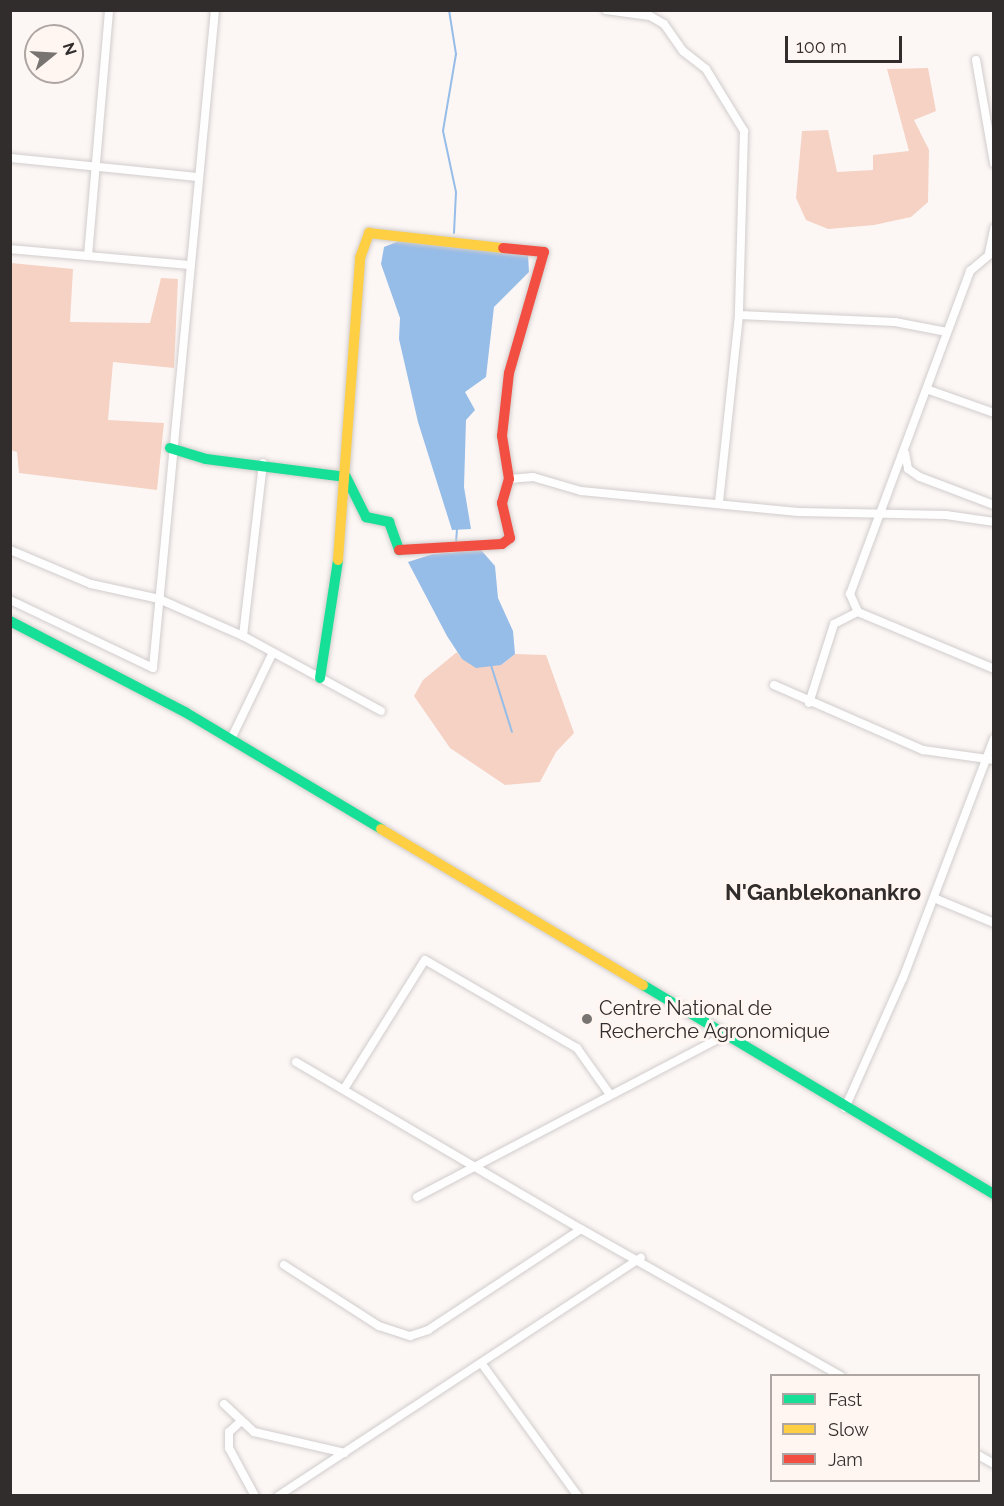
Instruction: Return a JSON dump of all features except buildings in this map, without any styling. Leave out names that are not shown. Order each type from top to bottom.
[{"type":"street","points":[[88,256],[109,10]]},
{"type":"street","points":[[10,600],[153,668],[170,448],[215,10]]},
{"type":"street","points":[[606,10],[650,16],[664,24],[705,69],[744,131],[739,315],[719,502]]},
{"type":"street","points":[[976,60],[993,163]]},
{"type":"street","points":[[10,158],[198,177]]},
{"type":"street","points":[[993,229],[991,252],[970,271],[947,332],[929,390],[850,594],[858,612],[993,669]]},
{"type":"street","points":[[320,678],[330,634],[346,477],[360,258],[369,233],[544,252],[509,373],[502,436],[509,479],[502,503],[510,538],[502,543],[398,550],[389,522],[366,517],[346,477]]},
{"type":"street","points":[[10,249],[188,265]]},
{"type":"street","points":[[739,315],[895,322],[947,332]]},
{"type":"street","points":[[929,390],[993,413]]},
{"type":"street","points":[[170,448],[206,459],[263,463],[346,477]]},
{"type":"street","points":[[905,448],[908,469],[920,477],[993,505]]},
{"type":"street","points":[[243,636],[263,463]]},
{"type":"street","points":[[509,479],[533,477],[565,489],[879,516],[946,515],[993,522]]},
{"type":"street","points":[[10,550],[91,584],[159,599],[243,636],[272,654],[381,711]]},
{"type":"street","points":[[809,703],[834,624],[858,612]]},
{"type":"street","points":[[10,621],[231,739],[845,1108],[993,1194]]},
{"type":"street","points":[[231,739],[272,654]]},
{"type":"street","points":[[774,685],[809,703],[871,723],[923,750],[990,759]]},
{"type":"street","points":[[845,1108],[990,759],[993,739]]},
{"type":"street","points":[[934,898],[993,923]]},
{"type":"street","points":[[344,1089],[426,960],[577,1048],[609,1093]]},
{"type":"street","points":[[417,1197],[609,1093],[725,1035]]},
{"type":"street","points":[[296,1062],[476,1164],[581,1229],[641,1258],[838,1374]]},
{"type":"street","points":[[284,1264],[379,1326],[410,1336],[428,1330],[581,1229]]},
{"type":"street","points":[[278,1496],[641,1258]]},
{"type":"street","points":[[482,1364],[578,1496]]},
{"type":"street","points":[[224,1404],[239,1423],[262,1435],[345,1453]]},
{"type":"street","points":[[239,1423],[229,1432],[229,1448],[255,1496]]},
{"type":"street","points":[[980,1456],[993,1464]]},
{"type":"shaded area","points":[[928,68],[936,111],[914,120],[929,150],[928,202],[911,217],[874,225],[828,229],[806,220],[796,198],[802,131],[828,130],[837,172],[873,170],[873,155],[909,151],[887,69]]},
{"type":"shaded area","points":[[11,263],[73,269],[70,322],[150,323],[161,278],[178,279],[174,368],[113,362],[108,420],[164,423],[157,490],[19,473],[17,452],[10,450]]},
{"type":"shaded area","points":[[457,652],[462,659],[501,665],[515,654],[546,655],[574,733],[556,752],[540,782],[505,785],[450,748],[414,696],[423,680]]},
{"type":"water","points":[[399,241],[528,254],[529,272],[494,307],[486,377],[465,392],[475,410],[466,420],[464,487],[471,529],[452,530],[418,422],[399,339],[400,318],[381,264],[384,247]]},
{"type":"water","points":[[481,550],[495,566],[498,598],[513,631],[515,654],[501,665],[476,668],[462,659],[447,636],[408,562],[433,554]]},
{"type":"waterway","points":[[449,10],[456,54],[443,131],[456,192],[454,233]]},
{"type":"waterway","points":[[456,543],[457,528]]},
{"type":"waterway","points":[[491,665],[512,732]]},
{"type":"traffic: fast","points":[[170,448],[206,459],[346,477],[366,517],[389,522],[399,550]]},
{"type":"traffic: fast","points":[[320,678],[338,560]]},
{"type":"traffic: fast","points":[[10,621],[185,712],[381,829]]},
{"type":"traffic: fast","points":[[643,985],[994,1194]]},
{"type":"traffic: slow","points":[[338,560],[360,258],[369,233],[503,248]]},
{"type":"traffic: slow","points":[[381,829],[643,985]]},
{"type":"traffic: jam","points":[[399,550],[502,544],[510,538],[502,503],[509,479],[502,436],[509,373],[544,252],[503,248]]},
{"type":"place","name":"Centre National de Recherche Agronomique","points":[[587,1019]]},
{"type":"district","name":"N'Ganblekonankro","points":[[823,893]]}]
